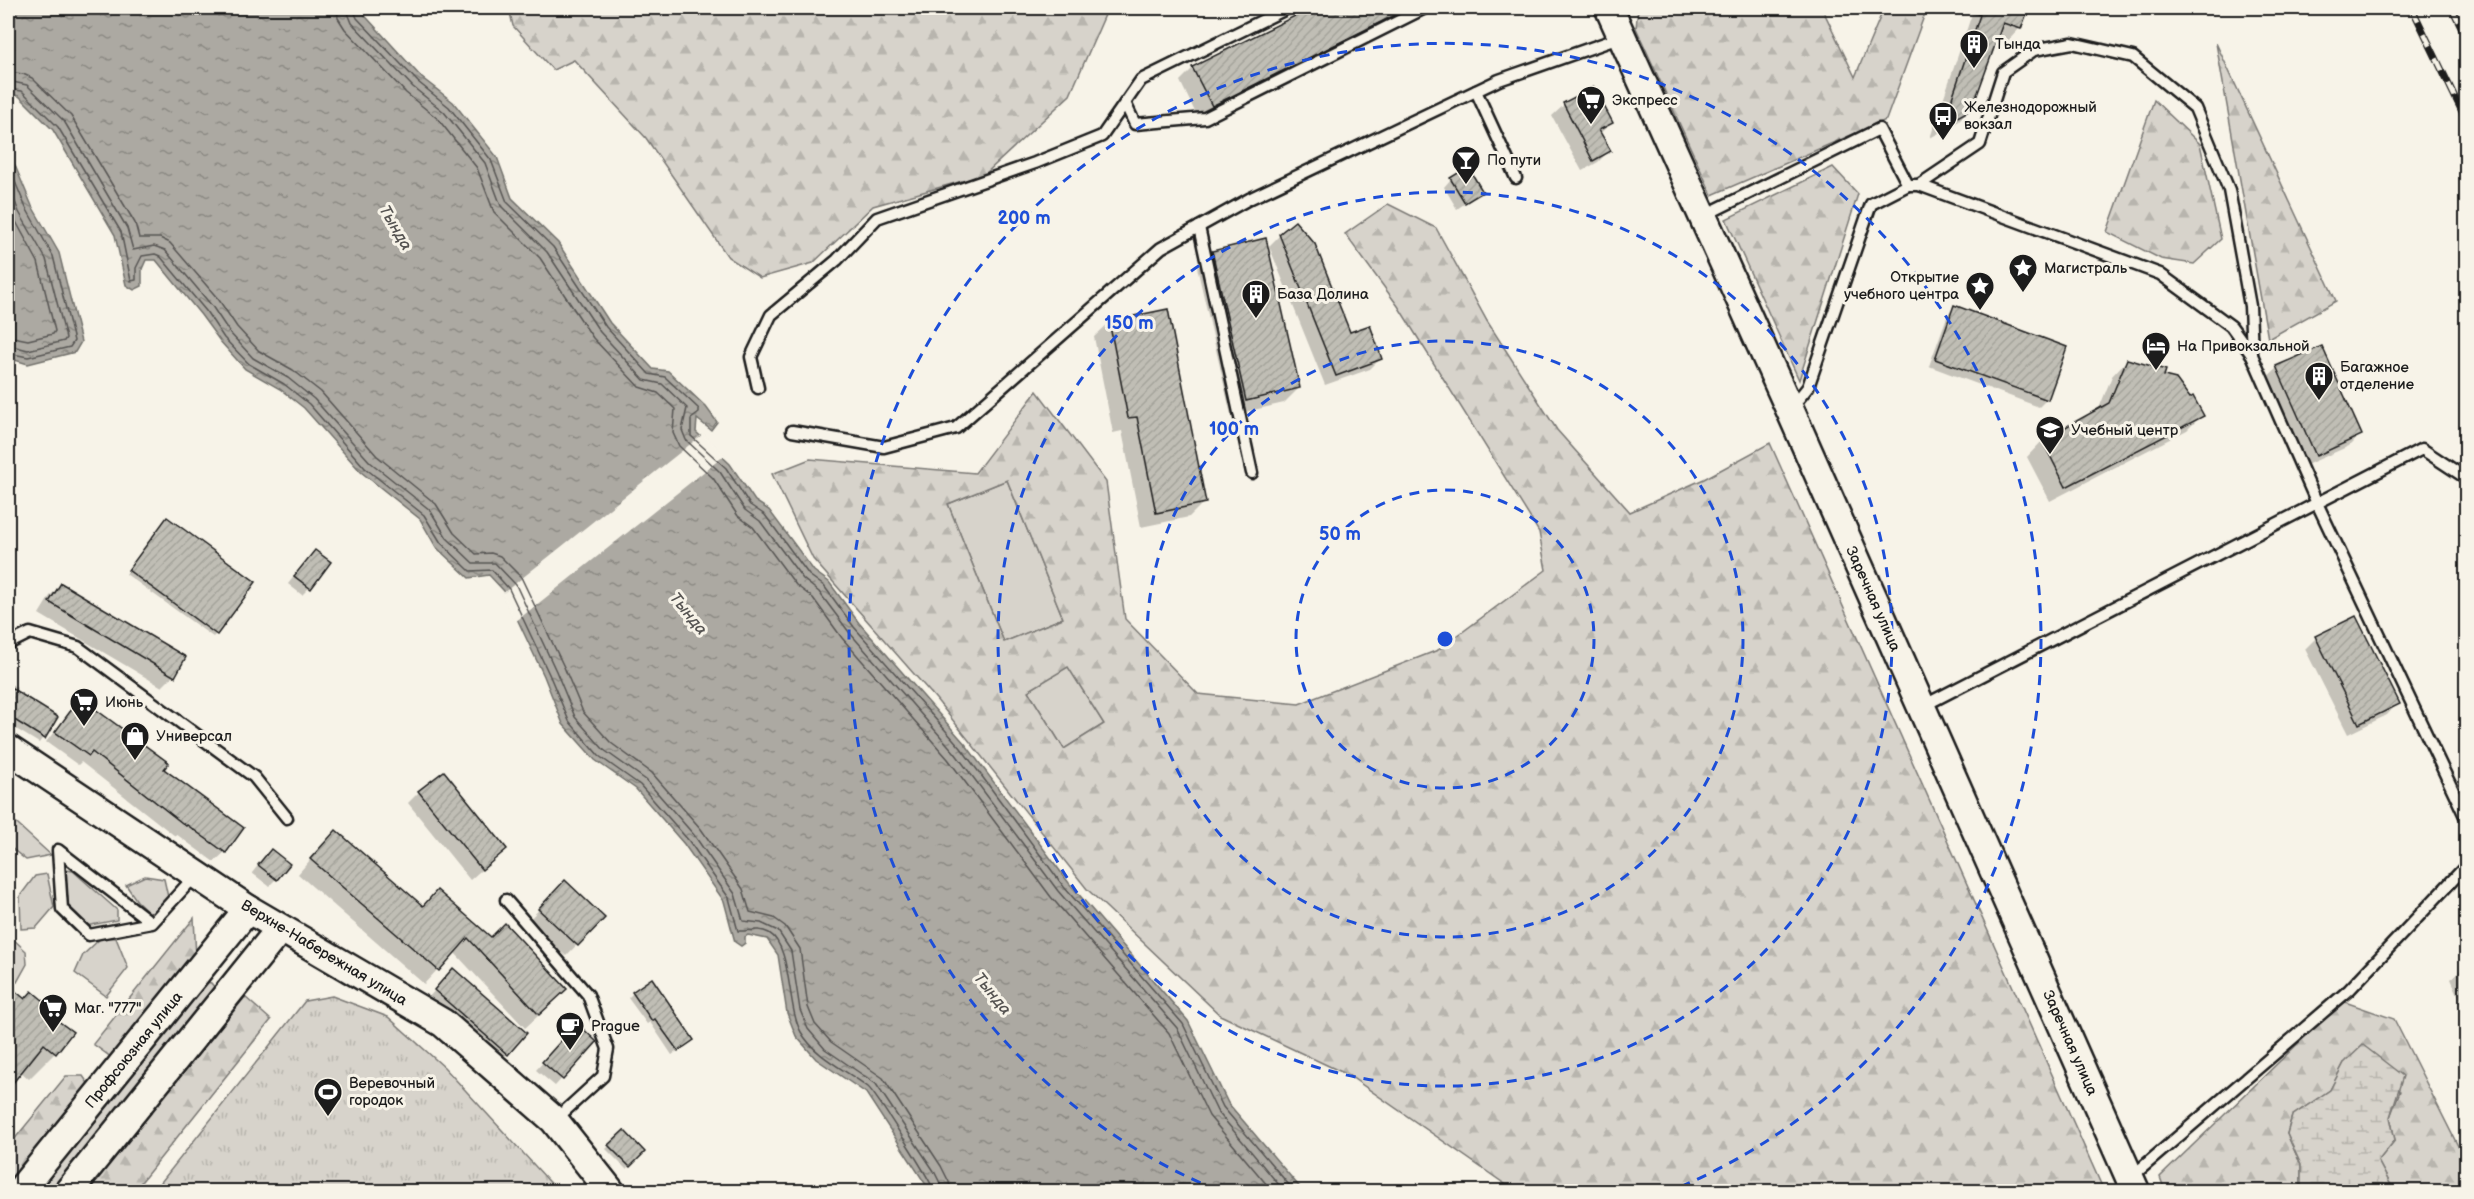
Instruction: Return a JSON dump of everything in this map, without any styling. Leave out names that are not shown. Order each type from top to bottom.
[{"type":"street","name":"Заречная улица","points":[[1609,8],[1790,410],[2133,1185]]},
{"type":"street","name":"Верхне-Набережная улица","points":[[8,749],[248,909],[443,1023],[554,1120],[611,1191]]},
{"type":"street","name":"Профсоюзная улица","points":[[19,1191],[248,909]]},
{"type":"street","points":[[68,1191],[280,929]]},
{"type":"street","points":[[207,960],[237,985]]},
{"type":"lane","points":[[758,388],[751,357],[771,315],[837,260],[877,218],[1035,163],[1102,136],[1141,80],[1288,8]]},
{"type":"lane","points":[[1125,103],[1135,124],[1205,118],[1425,8]]},
{"type":"lane","points":[[792,431],[884,447],[956,428],[1161,248],[1250,199],[1499,80],[1622,37]]},
{"type":"lane","points":[[1790,410],[1808,387],[1871,204],[1913,185],[1980,144],[2003,72],[2034,50],[2072,43],[2133,57],[2195,108],[2229,190],[2250,306],[2252,355]]},
{"type":"lane","points":[[1476,91],[1516,178]]},
{"type":"lane","points":[[1703,216],[1879,129],[1913,185],[2160,274],[2231,326],[2252,355],[2316,501],[2466,818]]},
{"type":"lane","points":[[1199,227],[1252,473]]},
{"type":"lane","points":[[1920,708],[2316,501],[2422,449],[2466,478]]},
{"type":"lane","points":[[8,644],[30,633],[78,647],[254,777],[287,818]]},
{"type":"lane","points":[[152,923],[58,850],[62,909],[89,935],[152,923],[197,873]]},
{"type":"lane","points":[[2133,1185],[2349,990],[2466,866]]},
{"type":"lane","points":[[506,900],[588,995],[608,1049],[603,1076],[554,1120]]},
{"type":"green space","points":[[509,8],[1108,8],[1070,95],[984,175],[873,206],[813,263],[760,278],[728,257],[646,138],[574,60],[553,70],[513,26]]},
{"type":"green space","points":[[1640,8],[1822,8],[1855,77],[1884,8],[1927,8],[1886,120],[1712,195],[1636,28]]},
{"type":"green space","points":[[2216,43],[2336,301],[2268,339]]},
{"type":"green space","points":[[2154,100],[2200,144],[2221,239],[2194,264],[2161,259],[2107,232]]},
{"type":"green space","points":[[1833,167],[1858,194],[1799,380],[1726,219]]},
{"type":"green space","points":[[1388,204],[1436,228],[1487,321],[1557,430],[1630,512],[1704,479],[1770,443],[2104,1191],[1515,1191],[1348,1075],[1220,1015],[1087,889],[936,699],[813,559],[772,474],[810,459],[975,473],[1037,391],[1106,482],[1125,619],[1198,694],[1299,704],[1438,650],[1546,570],[1539,532],[1398,306],[1345,234]],"holes":[[[1007,480],[1063,618],[1004,642],[948,504]],[[1068,667],[1104,724],[1064,749],[1028,691]]]},
{"type":"green space","points":[[1007,480],[1063,618],[1004,642],[948,504]]},
{"type":"green space","points":[[1068,666],[1104,724],[1064,749],[1028,691]]},
{"type":"green space","points":[[8,816],[51,855],[26,860],[10,847]]},
{"type":"green space","points":[[66,870],[73,871],[117,910],[117,920],[86,926],[68,907]]},
{"type":"green space","points":[[47,874],[54,907],[36,928],[21,929],[20,896],[35,876]]},
{"type":"green space","points":[[145,876],[164,879],[168,897],[152,915],[137,901],[126,885]]},
{"type":"green space","points":[[194,918],[196,958],[115,1060],[93,1044]]},
{"type":"green space","points":[[102,937],[116,938],[128,968],[106,996],[75,973],[83,955]]},
{"type":"green space","points":[[12,938],[26,951],[27,964],[17,982],[8,975],[8,944]]},
{"type":"green space","points":[[206,982],[211,983],[215,988],[214,993],[53,1191],[34,1192]]},
{"type":"green space","points":[[332,996],[388,1017],[444,1067],[558,1191],[154,1191],[305,1001]]},
{"type":"green space","points":[[245,997],[271,1020],[134,1191],[87,1191]]},
{"type":"green space","points":[[2342,1001],[2394,1019],[2466,1162],[2466,1191],[2394,1191],[2378,1161],[2395,1140],[2390,1117],[2400,1091],[2344,1063],[2330,1090],[2292,1116],[2287,1134],[2301,1165],[2301,1191],[2165,1191],[2160,1177]]},
{"type":"green space","points":[[2363,1045],[2403,1076],[2390,1117],[2395,1140],[2378,1161],[2394,1191],[2301,1191],[2301,1165],[2287,1134],[2292,1116],[2330,1090],[2344,1063]]},
{"type":"green space","points":[[66,1076],[83,1076],[92,1089],[8,1192],[8,1147]]},
{"type":"water","name":"Тында","points":[[8,8],[358,8],[422,78],[453,102],[497,157],[512,198],[558,243],[610,323],[653,369],[668,371],[706,407],[717,422],[711,430],[697,419],[696,432],[730,464],[755,501],[769,510],[814,571],[829,582],[859,623],[966,745],[1069,883],[1188,1021],[1228,1103],[1303,1191],[930,1191],[866,1093],[816,1059],[796,1036],[787,1013],[778,955],[767,939],[748,935],[741,946],[735,942],[724,901],[684,844],[636,789],[595,760],[563,724],[544,676],[504,591],[489,575],[469,578],[436,547],[420,519],[361,472],[304,408],[280,389],[245,369],[156,260],[146,260],[142,269],[142,286],[134,290],[126,285],[115,235],[53,130],[19,96],[8,94]]},
{"type":"water","points":[[8,149],[32,206],[59,253],[81,342],[75,352],[28,364],[8,358]]},
{"type":"pier","points":[[703,434],[725,455],[515,622],[502,594]]},
{"type":"building","points":[[1311,8],[1409,8],[1212,106],[1192,67]]},
{"type":"building","name":"Тында","points":[[1966,8],[2029,8],[2021,29],[2003,23],[1972,109],[1943,125],[1980,15]]},
{"type":"building","name":"Экспресс","points":[[1594,87],[1613,123],[1599,130],[1611,151],[1593,161],[1563,103]]},
{"type":"building","name":"По пути","points":[[1468,167],[1483,192],[1465,203],[1450,178]]},
{"type":"building","points":[[1295,221],[1315,244],[1350,332],[1370,325],[1382,359],[1336,376],[1279,234]]},
{"type":"building","name":"База Долина","points":[[1266,238],[1300,388],[1246,401],[1212,251]]},
{"type":"building","points":[[1954,305],[2067,347],[2048,400],[1935,359]]},
{"type":"building","points":[[1168,309],[1206,503],[1156,513],[1137,417],[1128,418],[1109,321]]},
{"type":"building","name":"Багажное отделение","points":[[2322,346],[2362,435],[2316,456],[2276,366]]},
{"type":"building","points":[[2127,359],[2166,370],[2164,376],[2176,379],[2190,398],[2193,396],[2204,416],[2066,487],[2042,440],[2109,403]]},
{"type":"building","points":[[167,517],[256,582],[217,635],[128,570]]},
{"type":"building","points":[[315,550],[331,562],[311,589],[294,576]]},
{"type":"building","points":[[61,583],[186,657],[175,677],[49,602]]},
{"type":"building","points":[[2356,616],[2400,704],[2359,724],[2315,636]]},
{"type":"building","points":[[8,686],[58,717],[45,739],[8,716]]},
{"type":"building","points":[[80,698],[169,763],[164,769],[244,828],[226,853],[186,826],[92,752],[89,756],[55,732]]},
{"type":"building","points":[[444,771],[507,849],[482,870],[418,791]]},
{"type":"building","points":[[336,830],[423,906],[437,890],[491,937],[505,923],[567,989],[539,1015],[468,938],[439,971],[310,859]]},
{"type":"building","points":[[271,849],[290,864],[277,880],[258,865]]},
{"type":"building","points":[[565,880],[605,918],[578,946],[538,909]]},
{"type":"building","points":[[453,968],[527,1033],[508,1055],[434,990]]},
{"type":"building","points":[[652,978],[694,1040],[678,1051],[655,1019],[652,1021],[632,992]]},
{"type":"building","points":[[8,985],[25,999],[32,991],[51,1007],[46,1012],[73,1032],[56,1054],[44,1044],[8,1089]]},
{"type":"building","name":"Prague","points":[[577,1023],[597,1042],[563,1080],[542,1062]]},
{"type":"building","points":[[624,1130],[645,1152],[630,1167],[608,1145]]},
{"type":"railway","points":[[2412,8],[2466,120]]},
{"type":"railway","points":[[2452,8],[2466,37]]},
{"type":"place","name":"Тында","points":[[1974,70]]},
{"type":"place","name":"Экспресс","points":[[1591,126]]},
{"type":"place","name":"Железнодорожный вокзал","points":[[1943,142]]},
{"type":"place","name":"По пути","points":[[1466,186]]},
{"type":"place","name":"Магистраль","points":[[2023,294]]},
{"type":"place","name":"Открытие учебного центра","points":[[1980,312]]},
{"type":"place","name":"База Долина","points":[[1256,320]]},
{"type":"place","name":"На Привокзальной","points":[[2156,372]]},
{"type":"place","name":"Багажное отделение","points":[[2319,402]]},
{"type":"place","name":"Учебный центр","points":[[2050,456]]},
{"type":"place","name":"Июнь","points":[[84,728]]},
{"type":"place","name":"Универсал","points":[[135,762]]},
{"type":"place","name":"Маг. \"777\"","points":[[53,1034]]},
{"type":"place","name":"Prague","points":[[570,1052]]},
{"type":"place","name":"Веревочный городок","points":[[328,1118]]}]
